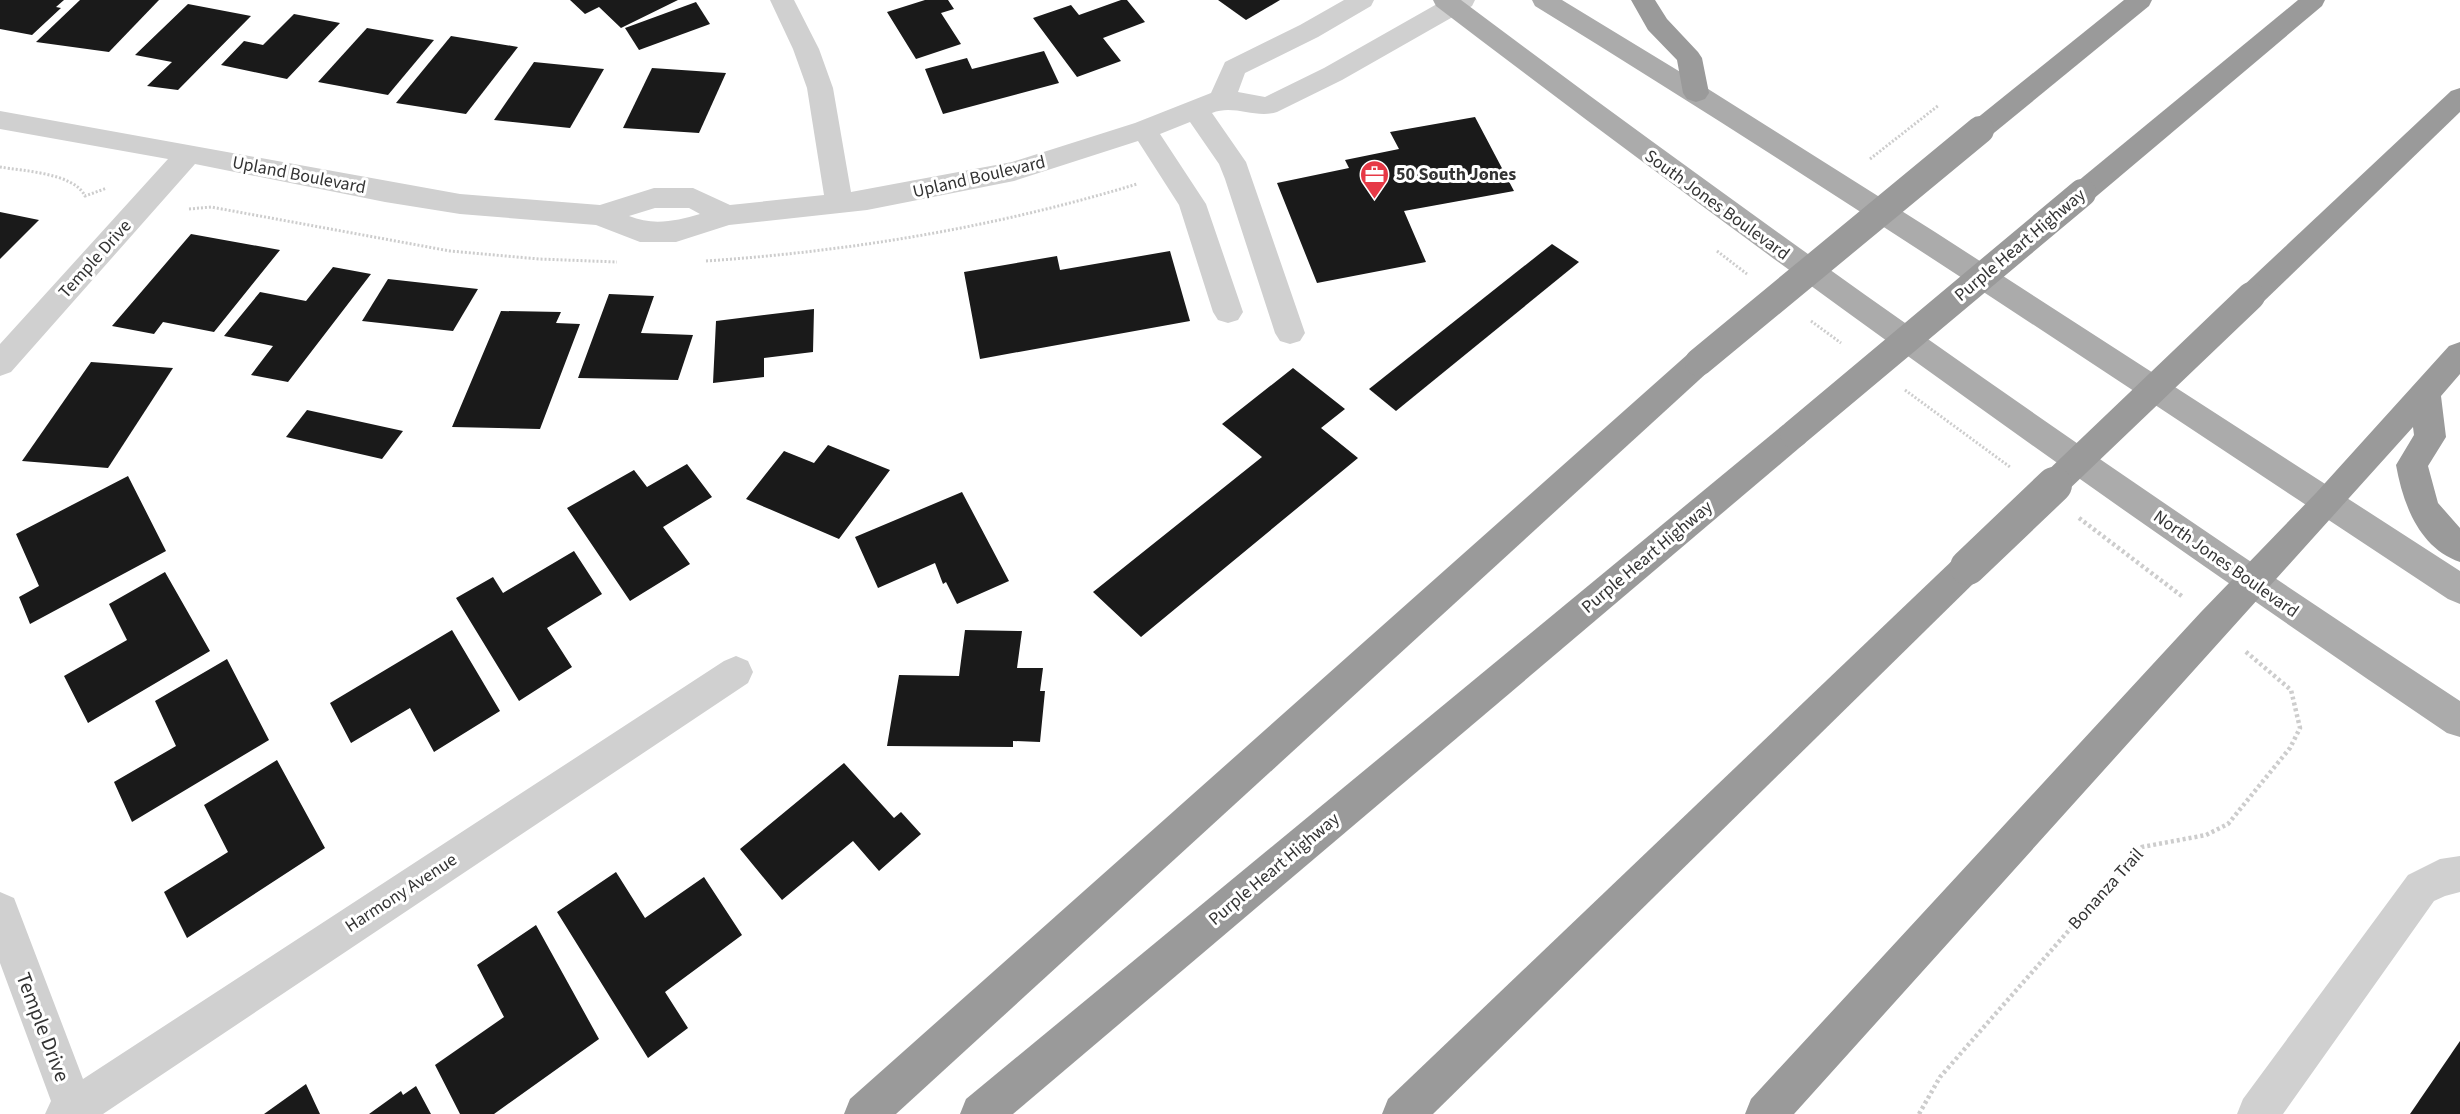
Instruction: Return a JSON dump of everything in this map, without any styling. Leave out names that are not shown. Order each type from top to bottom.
[{"type":"highway","points":[[1643,0],[1657,24],[1689,58],[1696,93]]},
{"type":"highway","points":[[865,1114],[1699,362],[2140,0]]},
{"type":"highway","name":"Purple Heart Highway","points":[[981,1114],[2313,0]]},
{"type":"highway","points":[[1402,1114],[1968,567],[2460,97]]},
{"type":"highway","points":[[1766,1114],[2250,583],[2327,503],[2460,354]]},
{"type":"highway","points":[[2425,393],[2430,436],[2412,465],[2418,500],[2430,521],[2460,548]]},
{"type":"main road","points":[[1544,0],[1696,93],[2460,589]]},
{"type":"main road","name":"South Jones Boulevard","points":[[1454,2],[1615,130],[1995,402]]},
{"type":"main road","name":"North Jones Boulevard","points":[[1995,402],[2250,583],[2460,721]]},
{"type":"street","points":[[782,0],[806,49],[820,88],[839,204]]},
{"type":"street","points":[[1362,0],[1300,37],[1234,68],[1222,99],[1268,106],[1333,74],[1454,2]]},
{"type":"street","name":"Upland Boulevard","points":[[0,120],[189,153],[385,192],[460,204],[600,215],[640,232],[676,232],[727,215],[839,204],[988,177],[1077,153],[1144,130],[1222,99]]},
{"type":"street","points":[[1196,110],[1232,162],[1290,333]]},
{"type":"street","points":[[1144,130],[1192,204],[1228,312]]},
{"type":"street","name":"Temple Drive","points":[[0,364],[189,153]]},
{"type":"street","name":"Harmony Avenue","points":[[70,1111],[736,672]]},
{"type":"street","points":[[2258,1114],[2421,888],[2440,878],[2460,874]]},
{"type":"street","name":"Temple Drive","points":[[0,911],[70,1111]]},
{"type":"path","points":[[1870,159],[1939,105]]},
{"type":"path","points":[[0,167],[61,178],[81,188],[85,196]]},
{"type":"path","points":[[982,226],[1097,197],[1146,181]]},
{"type":"path","name":"Bonanza Trail","points":[[1919,1114],[1940,1077],[2142,847],[2159,841],[2191,840],[2216,832],[2228,824],[2296,739],[2300,728],[2295,701]]},
{"type":"building","points":[[0,0],[64,0],[56,7],[61,8],[32,35],[0,29]]},
{"type":"building","points":[[80,0],[159,0],[109,52],[36,42]]},
{"type":"building","points":[[570,0],[678,0],[621,28],[599,7],[585,14]]},
{"type":"building","points":[[925,0],[948,0],[954,9],[941,13],[961,44],[916,59],[887,12]]},
{"type":"building","points":[[1127,0],[1145,22],[1103,38],[1121,61],[1077,77],[1033,18],[1071,5],[1079,15]]},
{"type":"building","points":[[1218,0],[1280,0],[1246,20]]},
{"type":"building","points":[[696,2],[710,24],[639,50],[625,28]]},
{"type":"building","points":[[188,4],[251,16],[178,90],[147,86],[172,62],[135,55]]},
{"type":"building","points":[[294,14],[340,23],[287,79],[221,65],[244,41],[263,45]]},
{"type":"building","points":[[367,28],[434,40],[388,95],[318,82]]},
{"type":"building","points":[[451,36],[518,47],[466,114],[396,103]]},
{"type":"building","points":[[1044,51],[1059,83],[943,114],[925,69],[967,58],[972,69]]},
{"type":"building","points":[[534,62],[604,69],[570,128],[494,120]]},
{"type":"building","points":[[652,68],[726,73],[699,133],[623,128]]},
{"type":"building","name":"50 South Jones","points":[[1475,117],[1514,191],[1404,211],[1426,262],[1317,283],[1277,183],[1349,168],[1345,160],[1399,149],[1390,132]]},
{"type":"building","points":[[0,212],[39,220],[0,259]]},
{"type":"building","points":[[191,234],[280,250],[214,332],[163,322],[154,334],[112,326]]},
{"type":"building","points":[[1552,244],[1579,262],[1396,411],[1369,389]]},
{"type":"building","points":[[1170,251],[1190,321],[980,359],[964,272],[1057,256],[1060,270]]},
{"type":"building","points":[[333,267],[371,274],[288,382],[251,375],[273,346],[224,336],[260,292],[306,301]]},
{"type":"building","points":[[388,279],[478,289],[453,331],[362,321]]},
{"type":"building","points":[[609,294],[654,296],[641,333],[693,335],[678,380],[578,378]]},
{"type":"building","points":[[814,309],[813,352],[764,358],[764,377],[713,383],[716,321]]},
{"type":"building","points":[[501,311],[561,312],[556,323],[580,324],[540,429],[452,427]]},
{"type":"building","points":[[91,362],[173,368],[108,468],[22,461]]},
{"type":"building","points":[[1293,368],[1345,409],[1321,428],[1358,458],[1141,637],[1093,592],[1262,457],[1222,424]]},
{"type":"building","points":[[307,410],[403,431],[382,459],[286,437]]},
{"type":"building","points":[[828,445],[890,470],[839,539],[746,499],[784,451],[814,463]]},
{"type":"building","points":[[687,464],[712,497],[663,527],[690,564],[630,601],[567,508],[634,470],[647,487]]},
{"type":"building","points":[[128,476],[166,551],[30,624],[19,597],[39,586],[16,534]]},
{"type":"building","points":[[962,492],[1009,581],[957,604],[946,582],[943,584],[935,563],[878,588],[855,537]]},
{"type":"building","points":[[574,551],[602,594],[547,628],[572,667],[519,701],[456,598],[493,577],[503,593]]},
{"type":"building","points":[[165,572],[210,651],[88,723],[64,676],[127,640],[109,604]]},
{"type":"building","points":[[452,630],[500,711],[434,752],[410,708],[351,743],[330,703]]},
{"type":"building","points":[[965,630],[1022,631],[1017,668],[1043,668],[1040,691],[1045,691],[1040,742],[1013,741],[1013,747],[887,746],[899,675],[959,676]]},
{"type":"building","points":[[227,659],[269,740],[132,822],[114,782],[176,746],[155,701]]},
{"type":"building","points":[[277,760],[325,848],[187,938],[164,892],[228,852],[204,805]]},
{"type":"building","points":[[844,763],[894,818],[901,812],[921,834],[879,871],[853,841],[782,900],[740,849]]},
{"type":"building","points":[[616,872],[645,918],[704,877],[742,935],[665,992],[688,1028],[648,1058],[557,912]]},
{"type":"building","points":[[536,925],[599,1039],[494,1114],[460,1114],[435,1065],[504,1017],[477,965]]},
{"type":"building","points":[[2460,1041],[2460,1114],[2410,1114]]},
{"type":"building","points":[[306,1084],[320,1114],[264,1114]]},
{"type":"building","points":[[416,1086],[431,1114],[369,1114],[401,1091],[403,1095]]},
{"type":"place","name":"50 South Jones","points":[[1375,200]]}]
